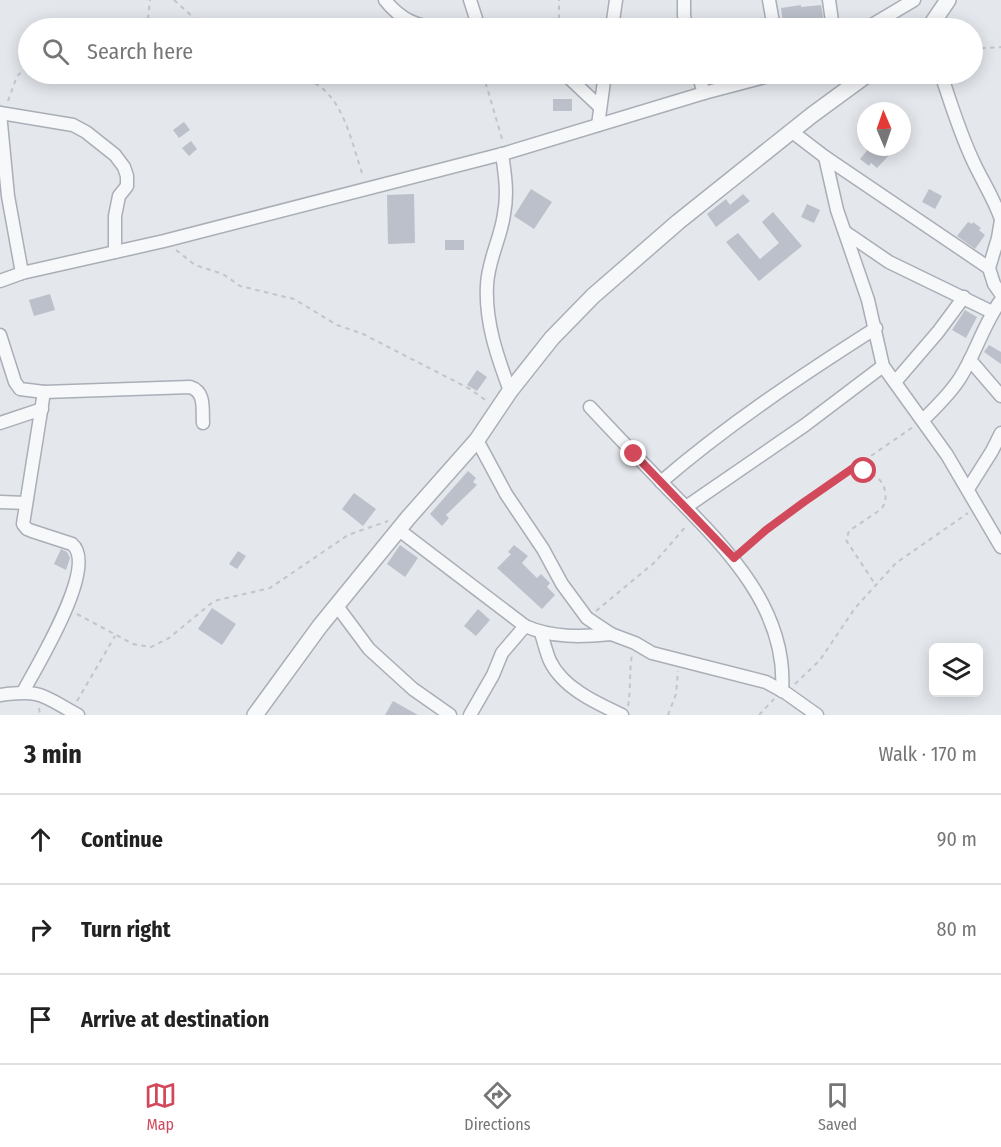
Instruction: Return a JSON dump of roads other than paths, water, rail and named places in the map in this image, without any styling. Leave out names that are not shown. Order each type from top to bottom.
[{"type":"street","points":[[385,0],[402,18]]},
{"type":"street","points":[[470,0],[476,18]]},
{"type":"street","points":[[613,18],[616,0]]},
{"type":"street","points":[[684,0],[684,18]]},
{"type":"street","points":[[769,0],[772,18]]},
{"type":"street","points":[[829,0],[832,18]]},
{"type":"street","points":[[884,18],[914,0]]},
{"type":"street","points":[[935,18],[948,0]]},
{"type":"street","points":[[576,84],[599,106]]},
{"type":"street","points":[[598,125],[603,84]]},
{"type":"street","points":[[702,84],[704,93]]},
{"type":"street","points":[[0,280],[164,241],[504,154],[738,84]]},
{"type":"street","points":[[255,715],[395,525],[477,440],[510,391],[552,338],[592,296],[678,222],[791,131],[854,84]]},
{"type":"street","points":[[944,84],[962,138],[991,193],[1001,219],[998,238],[988,268]]},
{"type":"street","points":[[22,273],[8,196],[1,113],[73,125],[86,132],[115,155],[124,167],[127,186],[119,196],[115,216],[115,252]]},
{"type":"street","points":[[791,131],[825,157],[988,268],[1001,294]]},
{"type":"street","points":[[504,154],[506,195],[504,215],[492,253],[487,314],[500,364],[510,391]]},
{"type":"street","points":[[825,157],[834,201],[876,328],[883,366],[923,420],[968,489],[1001,547]]},
{"type":"street","points":[[844,231],[889,262],[992,312]]},
{"type":"street","points":[[895,382],[938,332],[964,297]]},
{"type":"street","points":[[923,420],[949,393],[970,360],[980,333],[1001,300]]},
{"type":"street","points":[[661,482],[696,452],[876,328]]},
{"type":"street","points":[[0,335],[17,386],[24,390],[44,392],[190,387],[195,388],[202,397],[203,423]]},
{"type":"street","points":[[970,360],[1001,396]]},
{"type":"street","points":[[686,507],[805,425],[883,366]]},
{"type":"street","points":[[23,692],[68,608],[79,563],[78,553],[72,544],[27,529],[23,520],[44,392]]},
{"type":"street","points":[[590,407],[734,558],[771,619],[782,661],[784,692]]},
{"type":"street","points":[[0,423],[42,409]]},
{"type":"street","points":[[968,489],[1001,433]]},
{"type":"street","points":[[477,440],[506,494],[543,549],[562,584],[587,618],[611,634],[652,653],[766,682],[817,715]]},
{"type":"street","points":[[0,502],[26,503]]},
{"type":"street","points":[[395,525],[525,626],[541,633],[591,636],[611,634]]},
{"type":"street","points":[[337,606],[369,649],[436,711],[450,715]]},
{"type":"street","points":[[470,715],[502,653],[525,626]]},
{"type":"street","points":[[541,633],[550,661],[559,676],[578,692],[624,715]]},
{"type":"street","points":[[0,695],[38,693],[74,713]]}]
